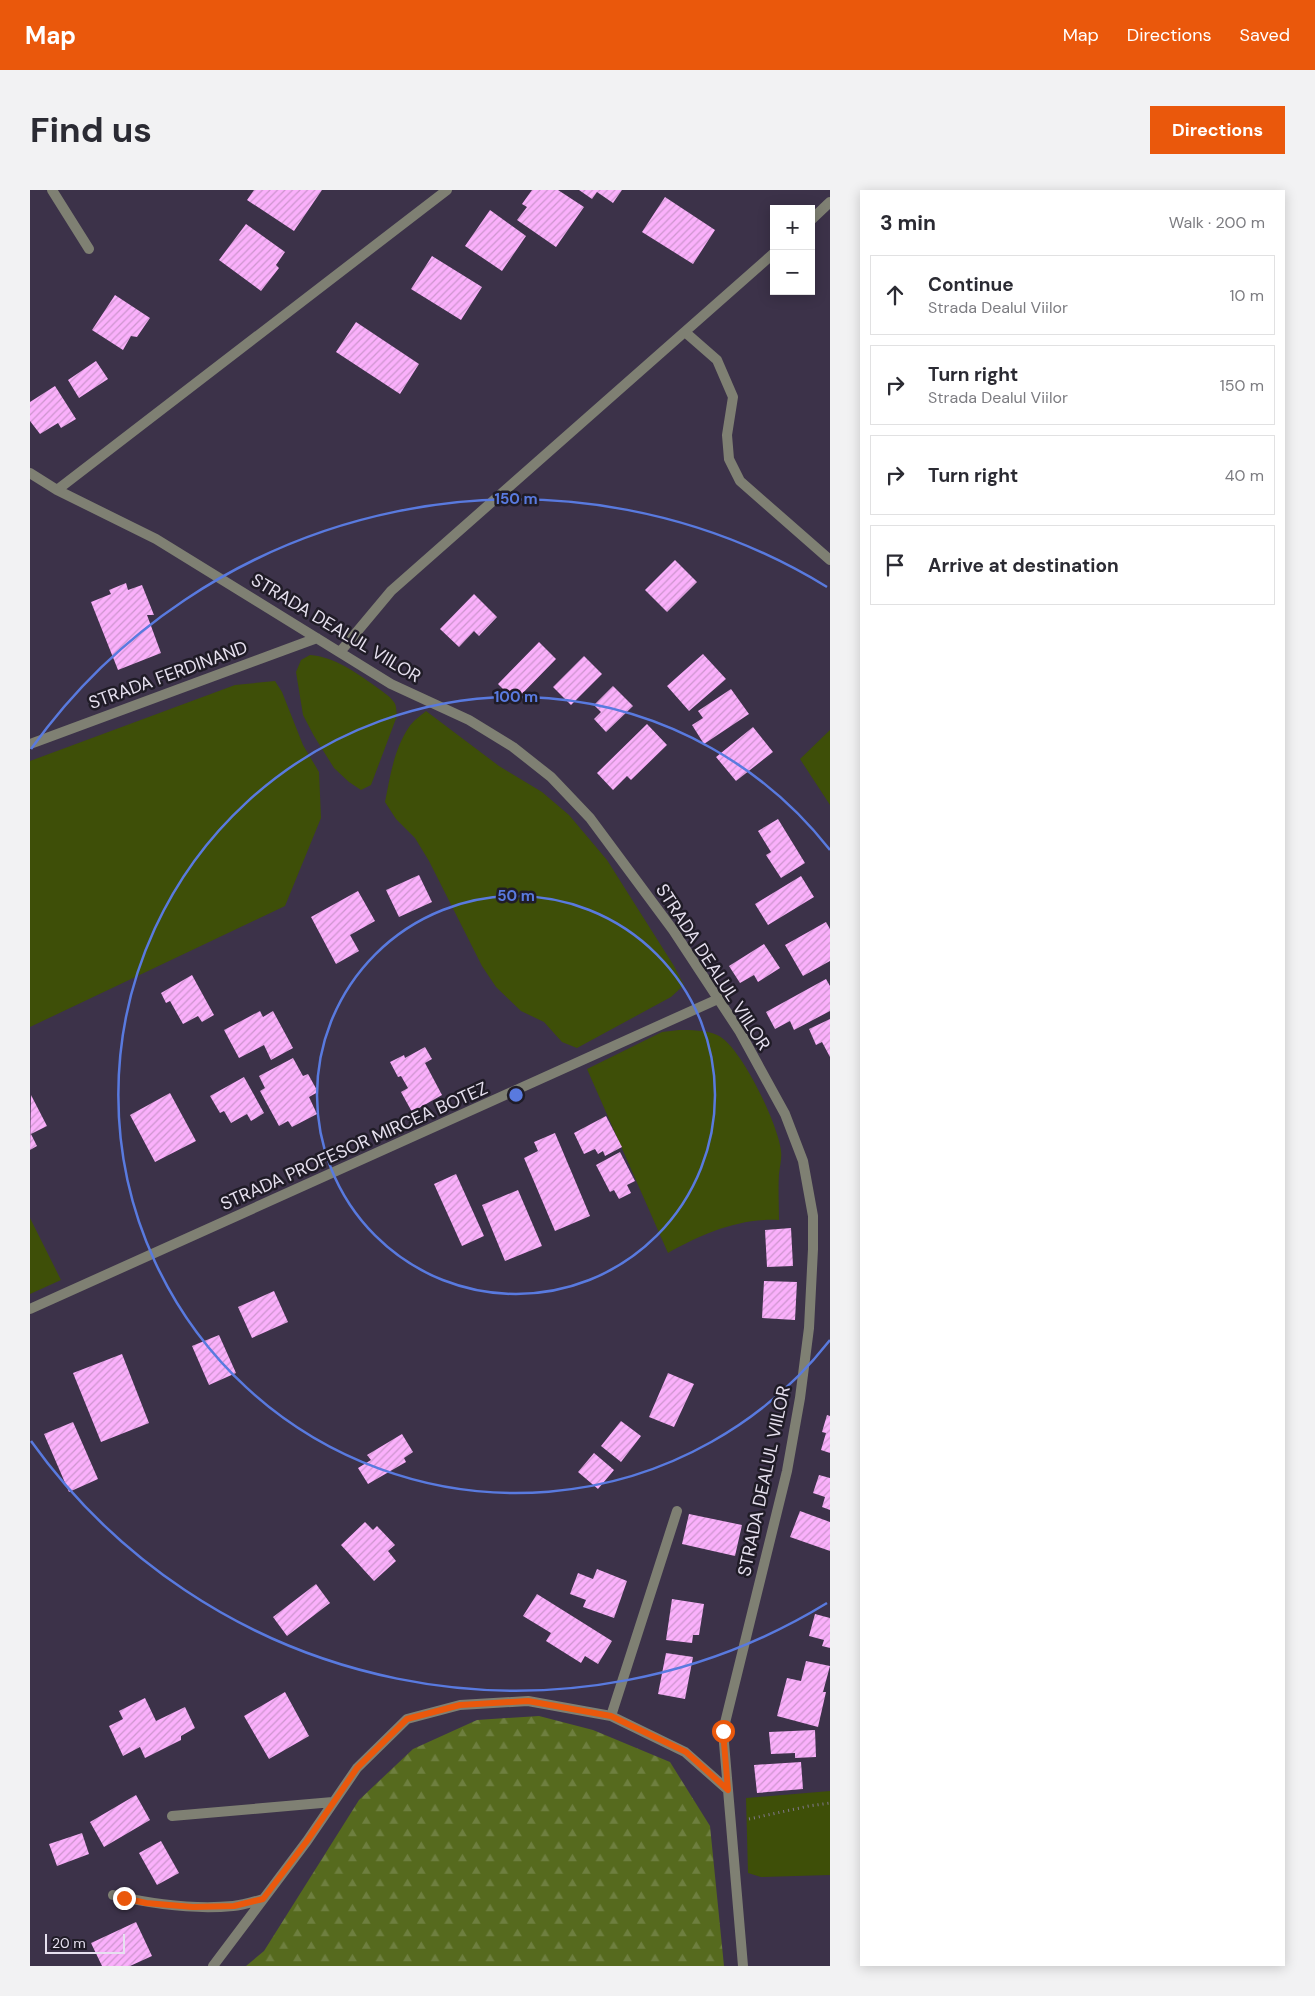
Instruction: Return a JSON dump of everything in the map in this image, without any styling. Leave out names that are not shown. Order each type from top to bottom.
[{"type":"street","points":[[52,190],[89,249]]},
{"type":"street","points":[[57,490],[447,190]]},
{"type":"street","points":[[815,216],[830,202]]},
{"type":"street","points":[[340,652],[391,591],[770,257]]},
{"type":"street","points":[[685,332],[717,360],[732,397],[727,435],[729,459],[740,481],[830,560]]},
{"type":"street","name":"STRADA DEALUL VIILOR","points":[[30,473],[57,490],[156,539],[391,684],[484,728],[513,747],[551,777],[590,818],[672,930],[740,1032],[785,1114],[803,1161],[814,1216],[809,1328],[800,1398],[787,1471],[723,1731],[743,1966]]},
{"type":"street","name":"STRADA FERDINAND","points":[[30,744],[318,638]]},
{"type":"street","name":"STRADA PROFESOR MIRCEA BOTEZ","points":[[30,1309],[718,999]]},
{"type":"street","points":[[611,1716],[677,1511]]},
{"type":"street","points":[[213,1966],[357,1768],[407,1719],[460,1705],[528,1701],[611,1716],[686,1752],[728,1790]]},
{"type":"street","points":[[172,1816],[333,1802]]},
{"type":"street","points":[[113,1895],[146,1903],[193,1907],[234,1906],[263,1899]]},
{"type":"path","points":[[731,1822],[830,1803]]},
{"type":"green space","points":[[310,655],[319,656],[344,666],[385,693],[395,704],[397,716],[371,785],[361,790],[334,768],[303,715],[296,672],[301,660]]},
{"type":"green space","points":[[275,681],[282,692],[303,745],[319,772],[321,818],[285,906],[30,1027],[30,761],[235,685]]},
{"type":"green space","points":[[426,711],[499,766],[542,792],[569,815],[607,860],[674,966],[684,985],[671,997],[577,1048],[562,1042],[544,1022],[521,1011],[496,987],[482,966],[429,861],[415,838],[396,819],[385,802],[393,763],[400,744],[411,725]]},
{"type":"green space","points":[[830,730],[830,805],[800,759]]},
{"type":"green space","points":[[693,1030],[717,1035],[736,1053],[757,1087],[779,1139],[781,1151],[779,1220],[750,1222],[721,1229],[668,1253],[587,1069],[662,1032]]},
{"type":"green space","points":[[30,1218],[61,1280],[30,1294]]},
{"type":"green space","points":[[539,1716],[593,1730],[670,1762],[710,1826],[724,1966],[246,1966],[264,1951],[359,1800],[413,1749],[477,1720]]},
{"type":"green space","points":[[830,1791],[830,1875],[761,1877],[748,1873],[746,1798]]},
{"type":"building","points":[[254,190],[322,190],[294,231],[247,200]]},
{"type":"building","points":[[532,190],[558,190],[584,207],[556,247],[517,220],[527,207],[522,204]]},
{"type":"building","points":[[579,190],[622,190],[613,203],[597,192],[592,199]]},
{"type":"building","points":[[665,197],[715,230],[693,264],[642,232]]},
{"type":"building","points":[[490,210],[526,236],[502,271],[465,246]]},
{"type":"building","points":[[246,224],[285,252],[276,265],[279,268],[261,291],[219,260]]},
{"type":"building","points":[[432,256],[482,287],[461,320],[411,289]]},
{"type":"building","points":[[115,295],[150,318],[137,337],[131,336],[123,350],[92,330]]},
{"type":"building","points":[[356,322],[419,364],[400,394],[336,352]]},
{"type":"building","points":[[96,361],[108,379],[79,398],[68,380]]},
{"type":"building","points":[[55,386],[76,419],[61,428],[58,423],[40,434],[30,421],[30,402]]},
{"type":"building","points":[[675,560],[697,582],[667,612],[645,590]]},
{"type":"building","points":[[126,583],[128,590],[142,585],[154,615],[147,615],[161,653],[118,670],[91,602],[111,594],[109,590]]},
{"type":"building","points":[[474,594],[497,617],[479,636],[474,631],[459,647],[440,629]]},
{"type":"building","points":[[539,642],[556,659],[515,701],[498,684]]},
{"type":"building","points":[[703,654],[726,679],[689,711],[667,686]]},
{"type":"building","points":[[584,656],[602,674],[571,705],[553,687]]},
{"type":"building","points":[[613,686],[633,706],[606,732],[594,719],[601,712],[594,705]]},
{"type":"building","points":[[731,689],[749,714],[704,744],[692,725],[703,718],[698,711]]},
{"type":"building","points":[[647,724],[667,745],[631,780],[627,776],[613,790],[597,773]]},
{"type":"building","points":[[753,727],[773,752],[736,781],[716,757]]},
{"type":"building","points":[[778,819],[805,863],[781,878],[766,855],[771,852],[758,831]]},
{"type":"building","points":[[419,875],[432,902],[399,917],[386,890]]},
{"type":"building","points":[[801,876],[814,897],[768,925],[755,904]]},
{"type":"building","points":[[358,891],[375,921],[350,935],[359,951],[336,964],[311,917]]},
{"type":"building","points":[[826,922],[830,929],[830,961],[803,976],[785,945]]},
{"type":"building","points":[[764,944],[780,968],[758,982],[754,975],[740,983],[729,966]]},
{"type":"building","points":[[192,975],[214,1015],[202,1022],[198,1016],[183,1024],[170,1001],[166,1003],[161,993]]},
{"type":"building","points":[[826,979],[830,986],[830,1011],[794,1030],[790,1021],[775,1029],[766,1012]]},
{"type":"building","points":[[260,1011],[263,1017],[273,1011],[293,1048],[271,1060],[264,1045],[239,1058],[224,1030]]},
{"type":"building","points":[[830,1019],[830,1057],[822,1042],[816,1045],[809,1029]]},
{"type":"building","points":[[425,1047],[432,1059],[425,1063],[442,1095],[412,1112],[401,1092],[408,1088],[401,1076],[398,1077],[390,1062],[404,1055],[405,1058]]},
{"type":"building","points":[[293,1058],[303,1076],[308,1074],[318,1092],[309,1097],[317,1114],[292,1127],[288,1121],[279,1126],[260,1091],[265,1088],[259,1076]]},
{"type":"building","points":[[244,1077],[264,1113],[251,1121],[247,1114],[231,1123],[224,1111],[220,1113],[210,1096]]},
{"type":"building","points":[[170,1093],[196,1141],[155,1162],[130,1115]]},
{"type":"building","points":[[31,1095],[47,1126],[31,1134],[37,1146],[30,1150]]},
{"type":"building","points":[[606,1116],[622,1147],[605,1156],[603,1151],[598,1154],[595,1149],[584,1154],[574,1133]]},
{"type":"building","points":[[555,1133],[590,1216],[555,1231],[524,1158],[538,1151],[534,1142]]},
{"type":"building","points":[[620,1152],[635,1181],[627,1185],[631,1193],[619,1199],[614,1190],[610,1192],[596,1165]]},
{"type":"building","points":[[456,1174],[484,1236],[462,1246],[434,1184]]},
{"type":"building","points":[[518,1190],[542,1246],[505,1261],[482,1205]]},
{"type":"building","points":[[791,1228],[793,1266],[767,1267],[765,1230]]},
{"type":"building","points":[[764,1281],[797,1282],[795,1320],[762,1318]]},
{"type":"building","points":[[274,1291],[288,1322],[252,1338],[238,1307]]},
{"type":"building","points":[[219,1335],[236,1373],[209,1385],[192,1346]]},
{"type":"building","points":[[122,1354],[149,1423],[101,1442],[73,1373]]},
{"type":"building","points":[[668,1373],[694,1384],[674,1427],[649,1417]]},
{"type":"building","points":[[827,1415],[830,1416],[830,1453],[821,1450],[826,1433],[822,1432]]},
{"type":"building","points":[[621,1421],[641,1436],[621,1462],[601,1446]]},
{"type":"building","points":[[73,1422],[98,1479],[69,1492],[44,1434]]},
{"type":"building","points":[[402,1434],[413,1452],[404,1458],[406,1462],[368,1484],[358,1468],[371,1460],[367,1455]]},
{"type":"building","points":[[594,1453],[614,1470],[598,1489],[578,1472]]},
{"type":"building","points":[[819,1475],[830,1478],[830,1510],[822,1507],[825,1497],[813,1493]]},
{"type":"building","points":[[800,1511],[830,1522],[830,1551],[790,1537]]},
{"type":"building","points":[[689,1514],[742,1525],[735,1556],[682,1544]]},
{"type":"building","points":[[365,1522],[373,1530],[377,1526],[395,1545],[388,1551],[396,1561],[374,1581],[341,1545]]},
{"type":"building","points":[[597,1569],[627,1581],[614,1618],[583,1607],[586,1600],[570,1594],[578,1573],[593,1579]]},
{"type":"building","points":[[316,1584],[330,1603],[287,1636],[273,1617]]},
{"type":"building","points":[[537,1594],[612,1641],[598,1664],[585,1656],[581,1663],[546,1641],[551,1633],[523,1616]]},
{"type":"building","points":[[672,1599],[704,1604],[699,1635],[693,1635],[692,1643],[666,1640]]},
{"type":"building","points":[[815,1614],[830,1618],[830,1648],[822,1646],[824,1640],[809,1636]]},
{"type":"building","points":[[666,1653],[693,1657],[685,1699],[658,1694]]},
{"type":"building","points":[[806,1661],[830,1666],[823,1692],[826,1692],[818,1727],[777,1716],[787,1678],[801,1681]]},
{"type":"building","points":[[285,1692],[309,1736],[269,1759],[244,1716]]},
{"type":"building","points":[[145,1698],[156,1721],[185,1707],[195,1728],[181,1736],[181,1740],[145,1758],[140,1747],[123,1756],[109,1726],[123,1719],[119,1711]]},
{"type":"building","points":[[815,1730],[816,1757],[795,1758],[795,1753],[771,1754],[769,1732]]},
{"type":"building","points":[[801,1762],[803,1789],[757,1793],[754,1765]]},
{"type":"building","points":[[136,1795],[150,1820],[104,1847],[90,1822]]},
{"type":"building","points":[[82,1833],[89,1854],[57,1866],[49,1844]]},
{"type":"building","points":[[161,1841],[179,1873],[157,1885],[139,1853]]},
{"type":"building","points":[[136,1922],[152,1956],[130,1966],[102,1966],[91,1943]]},
{"type":"route","points":[[124,1898],[146,1903],[193,1907],[234,1906],[263,1899],[307,1841],[357,1768],[407,1719],[460,1705],[528,1701],[611,1716],[686,1752],[728,1790],[723,1731]]}]
